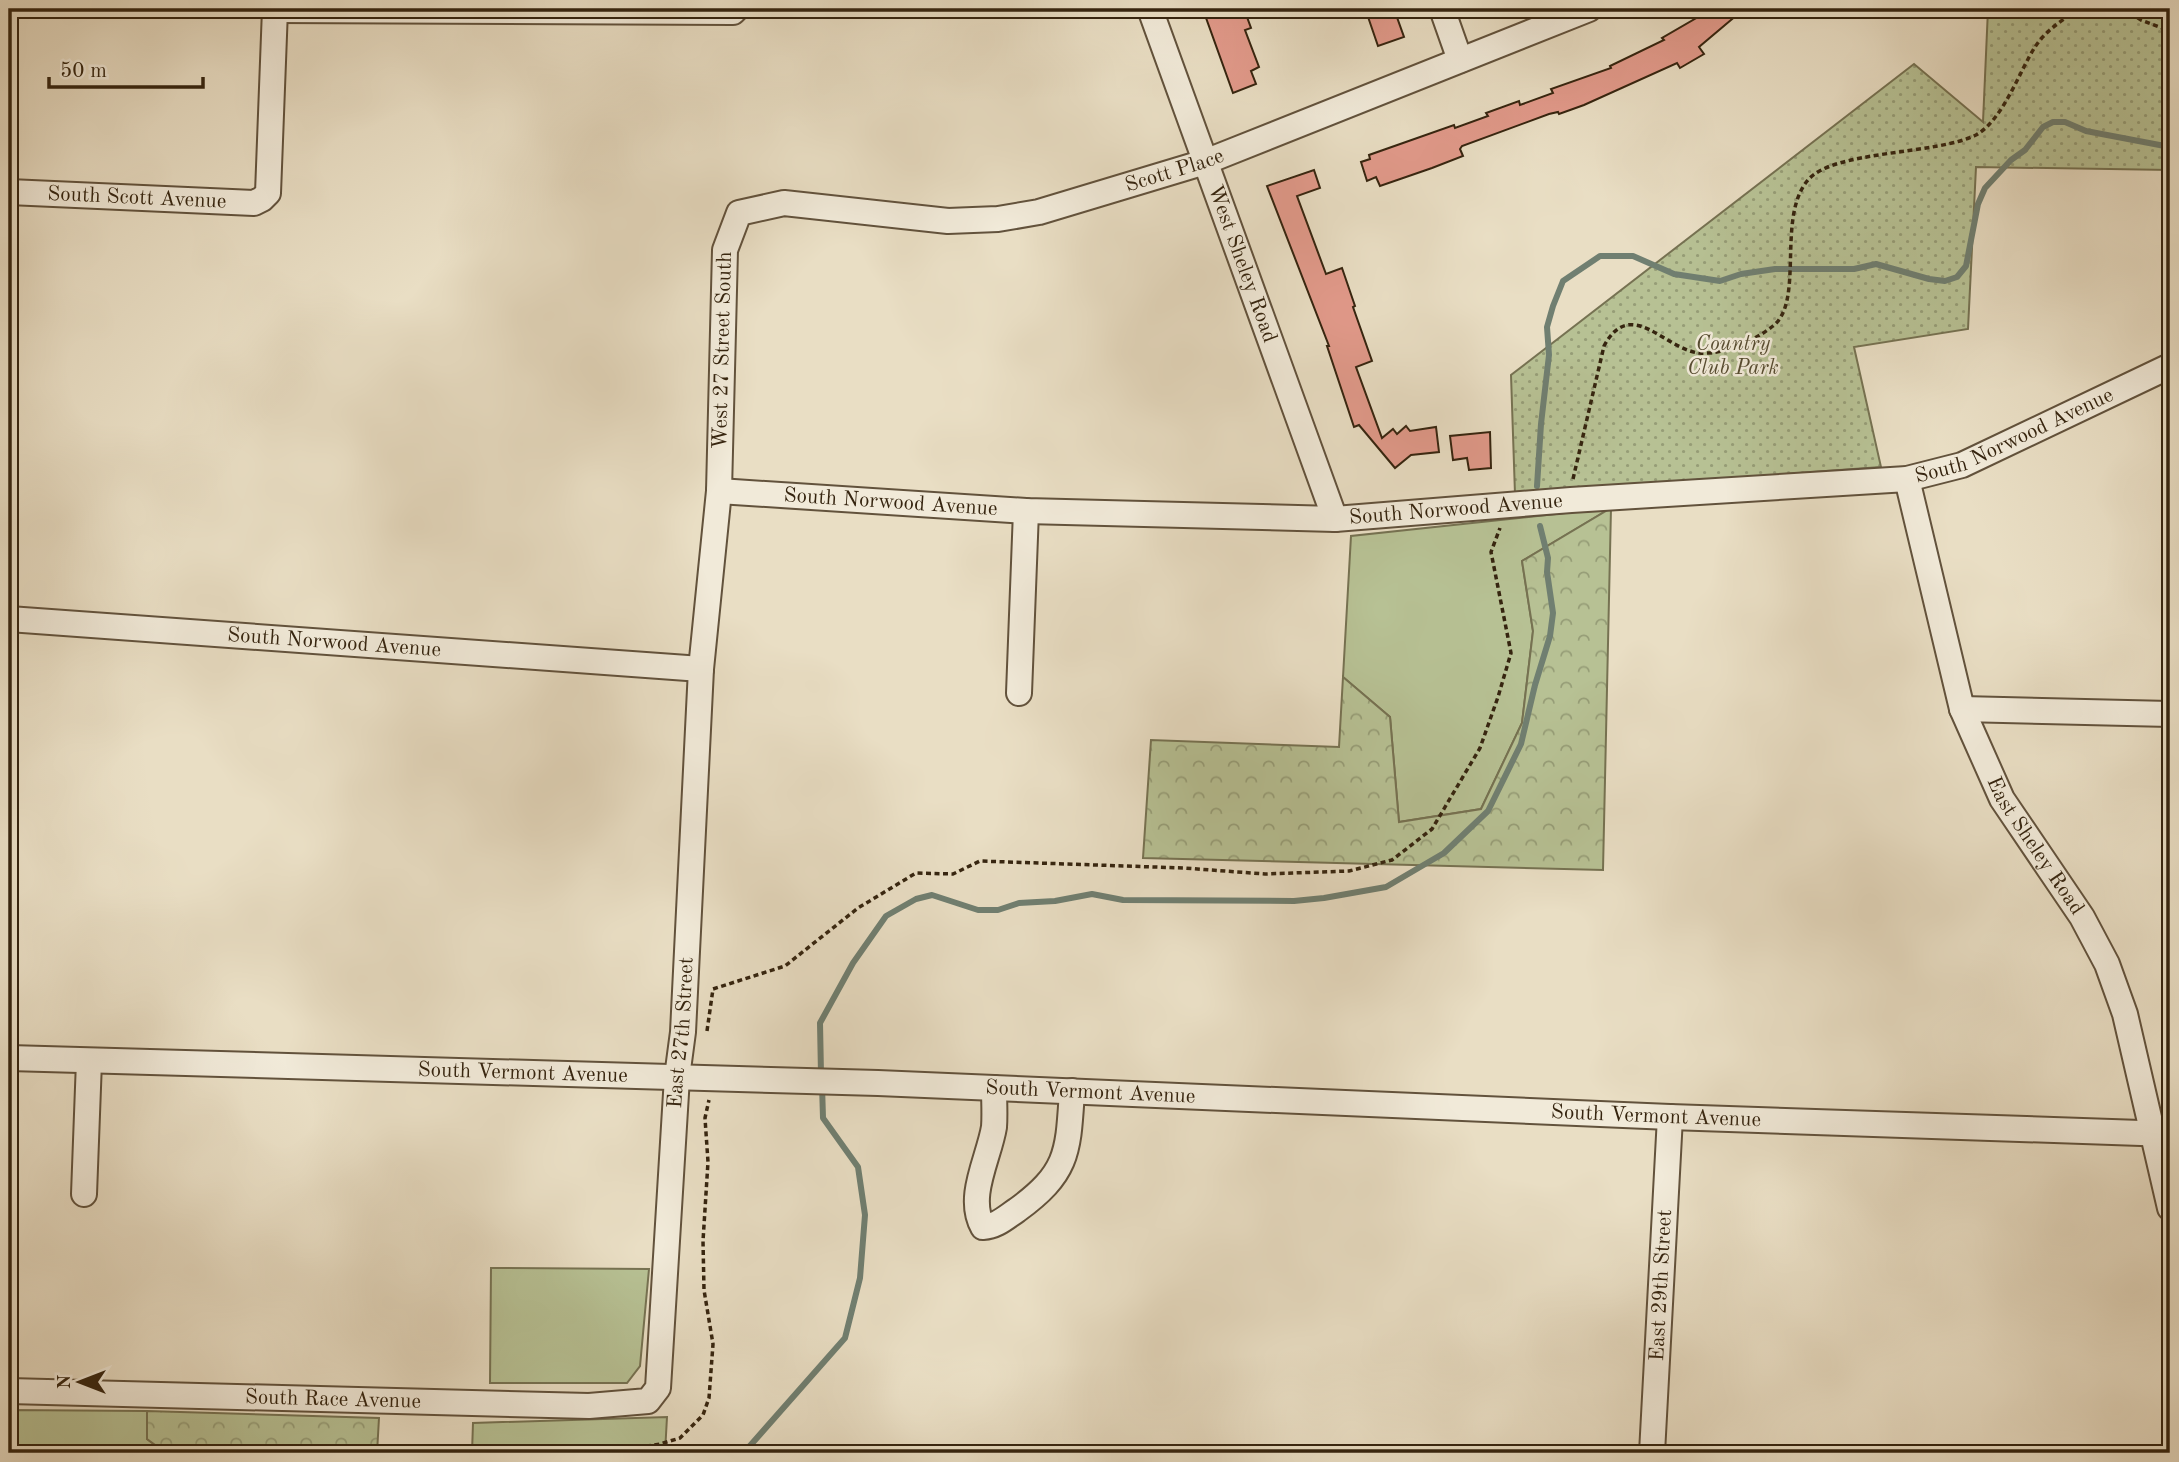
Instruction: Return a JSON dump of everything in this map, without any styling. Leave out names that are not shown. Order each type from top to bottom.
[{"type":"street","name":"West Sheley Road","points":[[1150,9],[1335,519]]},
{"type":"street","points":[[1442,9],[1460,60]]},
{"type":"street","name":"Scott Place","points":[[739,212],[784,203],[948,221],[998,219],[1039,212],[1205,162],[1589,9]]},
{"type":"street","points":[[275,10],[734,10]]},
{"type":"street","name":"South Scott Avenue","points":[[9,192],[254,203],[262,199],[268,193],[275,10]]},
{"type":"street","name":"West 27 Street South","points":[[701,669],[719,491],[726,250],[739,212]]},
{"type":"street","name":"South Norwood Avenue","points":[[719,491],[1026,511],[1335,519],[1572,500],[1907,479],[1962,465],[2170,366]]},
{"type":"street","name":"East Sheley Road","points":[[1907,479],[1962,709],[2002,799],[2082,917],[2107,964],[2162,1134],[2170,1208]]},
{"type":"street","points":[[1019,692],[1026,511]]},
{"type":"street","name":"South Norwood Avenue","points":[[9,619],[701,669]]},
{"type":"street","name":"East 27th Street","points":[[652,1396],[658,1388],[686,1078],[683,1032],[701,669]]},
{"type":"street","points":[[1962,709],[2170,714]]},
{"type":"street","name":"South Vermont Avenue","points":[[9,1058],[878,1083],[1670,1117],[2162,1134]]},
{"type":"street","points":[[84,1194],[89,1061]]},
{"type":"street","points":[[994,1088],[994,1124],[978,1186],[978,1219],[983,1227],[994,1226],[1035,1197],[1058,1172],[1069,1142],[1072,1091]]},
{"type":"street","name":"East 29th Street","points":[[1652,1453],[1670,1117]]},
{"type":"street","name":"South Race Avenue","points":[[9,1391],[589,1406],[648,1401],[652,1396]]},
{"type":"path","points":[[1573,483],[1604,346],[1615,329],[1622,326],[1639,326],[1689,350],[1719,352],[1742,344],[1773,326],[1785,310],[1795,207],[1800,191],[1816,172],[1847,161],[1948,144],[1978,134],[1998,112],[2019,80],[2034,48],[2046,33],[2078,9]]},
{"type":"path","points":[[2123,9],[2141,20],[2170,31]]},
{"type":"path","points":[[706,1034],[713,989],[785,966],[847,916],[916,873],[953,874],[980,861],[1183,868],[1265,874],[1349,871],[1392,860],[1432,829],[1480,748],[1498,696],[1511,653],[1491,552],[1500,528],[1506,521]]},
{"type":"path","points":[[604,1453],[681,1438],[703,1415],[709,1398],[713,1345],[704,1290],[703,1241],[708,1162],[705,1118],[709,1099],[696,1096],[686,1078]]},
{"type":"green space","name":"Country Club Park","points":[[1988,9],[2170,9],[2170,170],[1976,167],[1968,329],[1854,347],[1881,467],[1515,494],[1511,375],[1914,64],[1983,122]]},
{"type":"green space","points":[[1611,508],[1522,561],[1533,631],[1522,723],[1481,809],[1399,822],[1390,717],[1343,677],[1351,536]]},
{"type":"green space","points":[[1611,508],[1603,870],[1143,858],[1151,740],[1339,747],[1343,677],[1390,717],[1399,822],[1481,809],[1522,723],[1533,631],[1522,561]]},
{"type":"green space","points":[[491,1268],[649,1269],[640,1366],[627,1383],[490,1383]]},
{"type":"green space","points":[[9,1410],[147,1411],[147,1439],[166,1453],[9,1453]]},
{"type":"green space","points":[[147,1411],[379,1418],[377,1453],[166,1453],[147,1439]]},
{"type":"green space","points":[[667,1417],[665,1453],[472,1453],[473,1423]]},
{"type":"building","points":[[1221,9],[1244,9],[1251,28],[1245,30],[1259,67],[1251,71],[1256,84],[1233,93],[1205,15]]},
{"type":"building","points":[[1369,9],[1394,9],[1404,37],[1378,46],[1367,14],[1370,13]]},
{"type":"building","points":[[1712,9],[1744,9],[1699,47],[1704,54],[1680,68],[1677,63],[1584,105],[1559,114],[1549,114],[1462,146],[1460,149],[1463,156],[1432,168],[1380,186],[1376,177],[1367,181],[1361,162],[1370,159],[1369,155],[1454,125],[1455,128],[1519,101],[1520,105],[1553,93],[1551,89],[1611,68],[1610,66],[1664,40],[1662,38]]},
{"type":"building","points":[[1314,170],[1320,188],[1297,196],[1326,274],[1342,268],[1372,361],[1356,367],[1382,438],[1393,429],[1397,434],[1406,426],[1410,431],[1436,427],[1439,452],[1411,455],[1395,468],[1359,425],[1354,427],[1329,346],[1267,186]]},
{"type":"building","points":[[1490,432],[1491,468],[1469,470],[1467,458],[1453,460],[1450,436]]},
{"type":"waterway","points":[[1537,486],[1549,355],[1547,327],[1563,281],[1600,256],[1633,256],[1674,274],[1720,281],[1741,274],[1775,269],[1854,269],[1876,264],[1945,281],[1957,277],[1966,266],[1978,204],[1985,188],[2011,160],[2025,150],[2043,127],[2053,122],[2065,122],[2086,131],[2170,147]]},
{"type":"waterway","points":[[821,1074],[820,1023],[853,963],[886,916],[916,899],[932,895],[978,910],[998,910],[1019,903],[1055,901],[1092,894],[1123,900],[1294,901],[1386,887],[1444,853],[1488,811],[1521,744],[1550,636],[1553,613],[1547,572],[1548,558],[1540,526]]},
{"type":"waterway","points":[[739,1453],[748,1448],[845,1338],[860,1278],[865,1215],[858,1167],[823,1118],[822,1085]]}]
